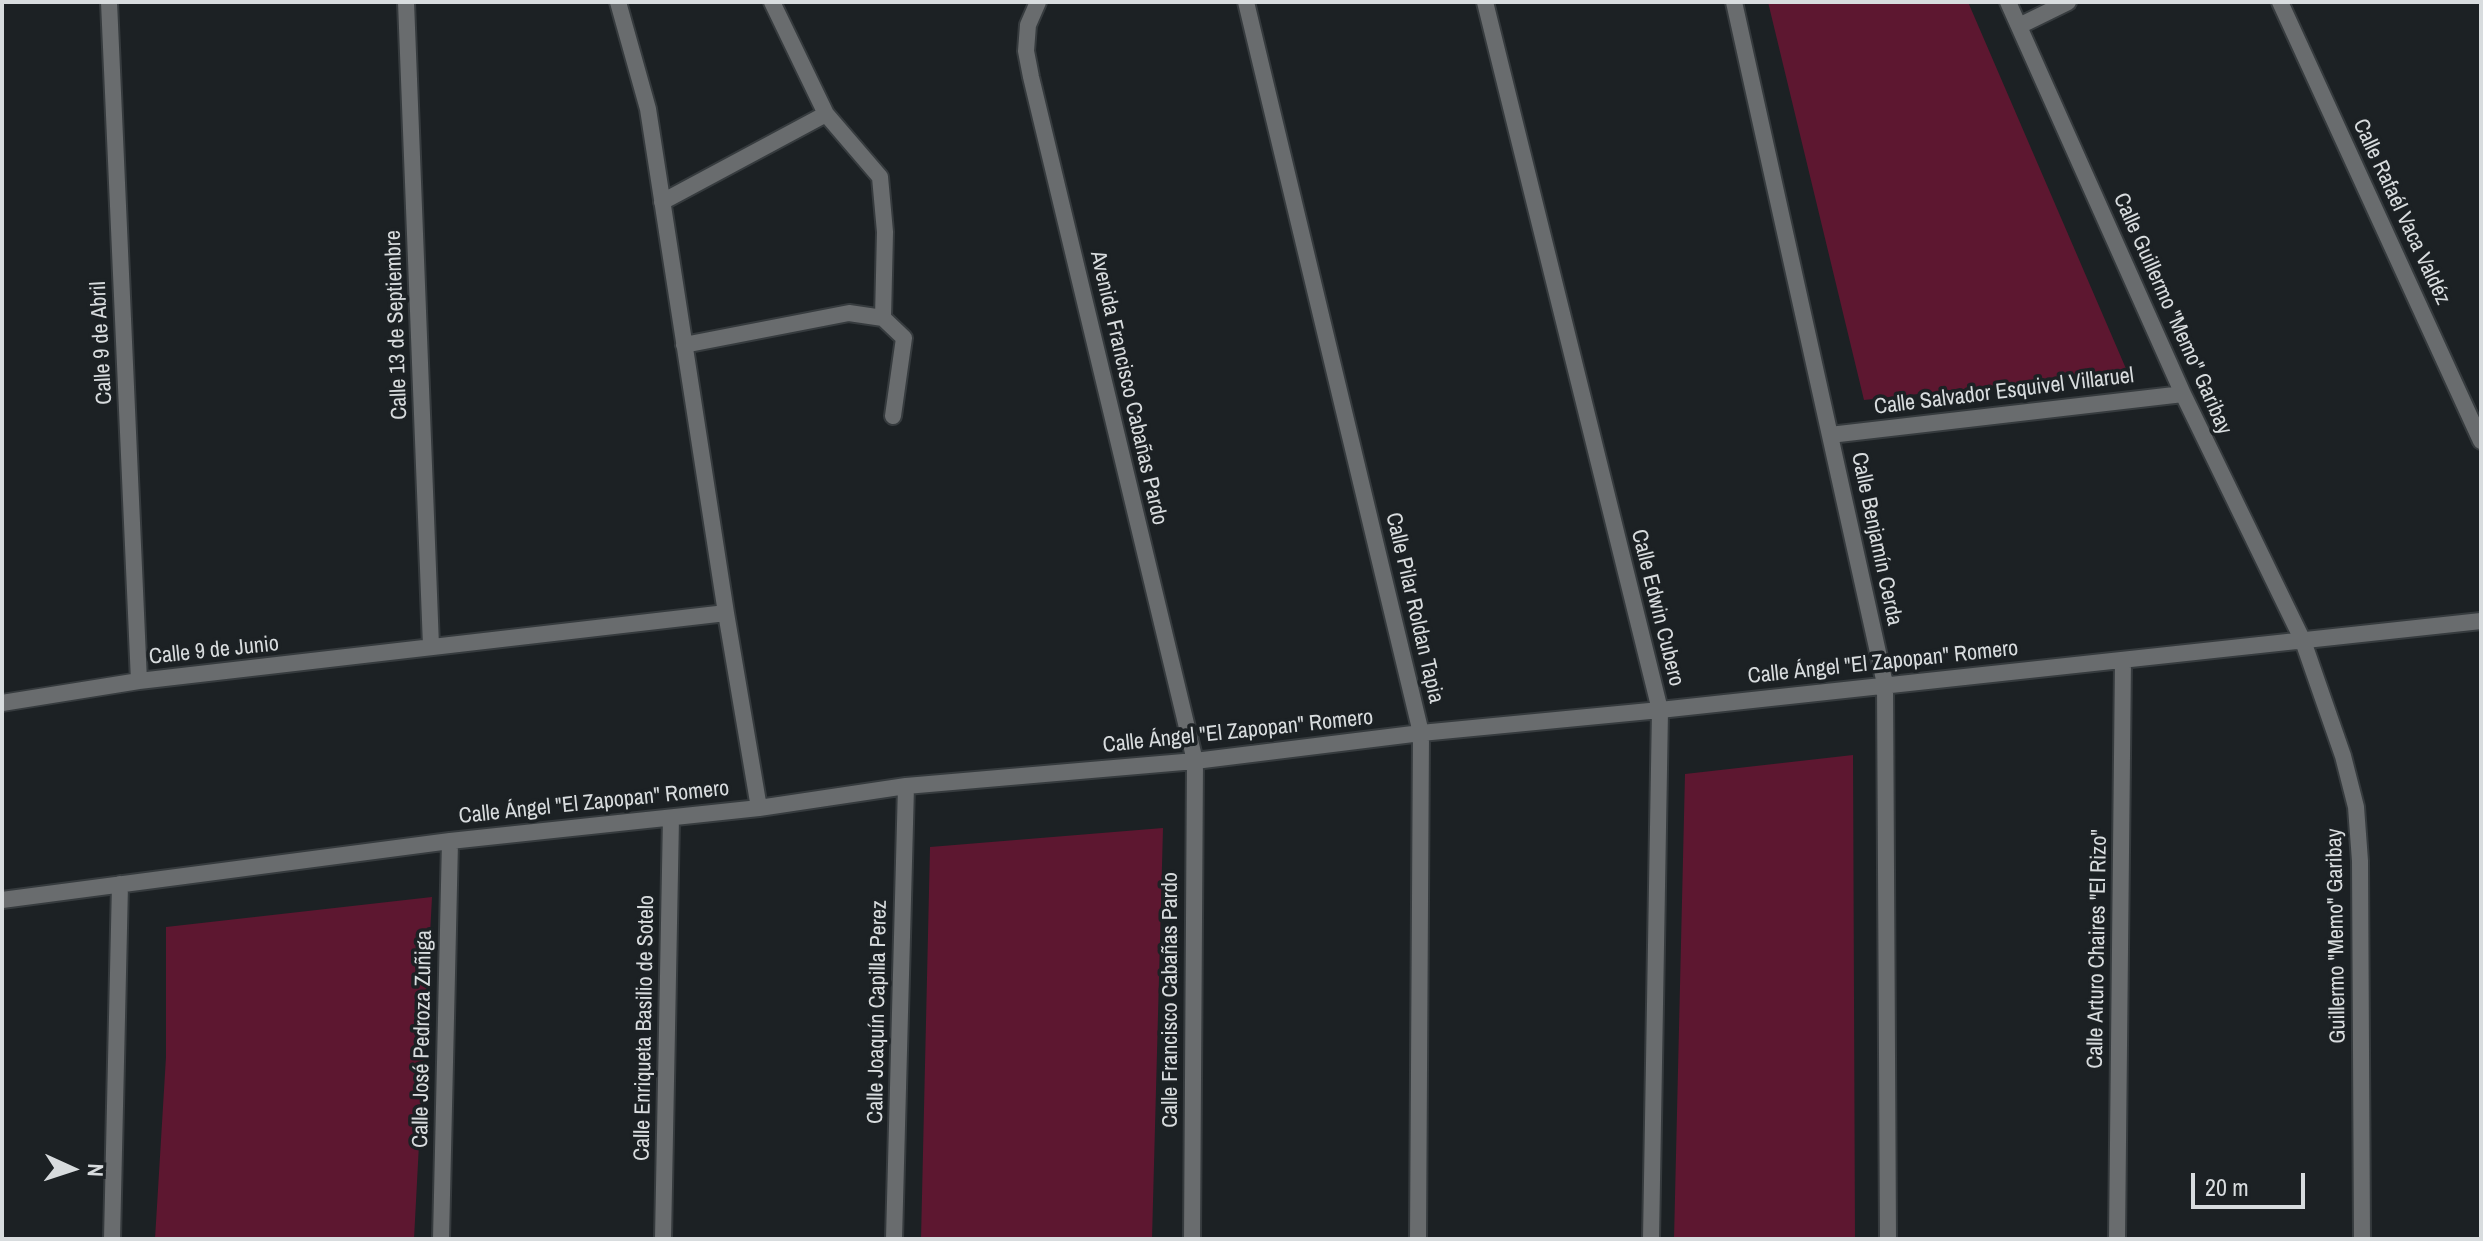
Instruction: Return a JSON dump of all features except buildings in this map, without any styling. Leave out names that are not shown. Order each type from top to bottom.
[{"type":"street","name":"Calle 9 de Abril","points":[[109,2],[139,681]]},
{"type":"street","name":"Calle 13 de Septiembre","points":[[406,2],[431,646]]},
{"type":"street","points":[[618,2],[648,109],[759,808]]},
{"type":"street","points":[[772,2],[826,114],[880,177],[885,232],[883,318]]},
{"type":"street","name":"Avenida Francisco Cabañas Pardo","points":[[1038,2],[1028,25],[1026,51],[1031,77],[1195,761]]},
{"type":"street","name":"Calle Pilar Roldan Tapia","points":[[1246,2],[1421,733],[1418,1239]]},
{"type":"street","name":"Calle Edwin Cubero","points":[[1485,2],[1660,710],[1651,1239]]},
{"type":"street","name":"Calle Benjamín Cerda","points":[[1734,2],[1885,684],[1888,1239]]},
{"type":"street","name":"Calle Guillermo \"Memo\" Garibay","points":[[2008,2],[2183,394],[2303,641]]},
{"type":"street","points":[[2019,26],[2068,2]]},
{"type":"street","name":"Calle Rafaél Vaca Valdéz","points":[[2280,2],[2481,441]]},
{"type":"street","points":[[662,202],[826,114]]},
{"type":"street","points":[[684,345],[849,313],[883,318],[904,338],[893,416]]},
{"type":"street","name":"Calle Salvador Esquivel Villaruel","points":[[1830,435],[2183,394]]},
{"type":"street","name":"Calle 9 de Junio","points":[[2,703],[139,681],[726,613]]},
{"type":"street","name":"Calle Ángel \"El Zapopan\" Romero","points":[[2,900],[450,841],[759,808],[906,786],[1195,761],[1421,733],[2481,621]]},
{"type":"street","name":"Guillermo \"Memo\" Garibay","points":[[2303,641],[2343,756],[2356,807],[2360,861],[2362,1239]]},
{"type":"street","name":"Calle Arturo Chaires \"El Rizo\"","points":[[2117,1239],[2123,660]]},
{"type":"street","name":"Calle Francisco Cabañas Pardo","points":[[1192,1239],[1195,761]]},
{"type":"street","name":"Calle Joaquín Capilla Perez","points":[[894,1239],[906,786]]},
{"type":"street","name":"Calle Enriqueta Basilio de Sotelo","points":[[663,1239],[671,818]]},
{"type":"street","name":"Calle José Pedroza Zuñiga","points":[[441,1239],[450,841]]},
{"type":"street","points":[[112,1239],[120,884]]},
{"type":"shaded area","points":[[1768,2],[1968,2],[2127,371],[1864,400]]},
{"type":"shaded area","points":[[1853,755],[1855,1239],[1674,1239],[1685,774]]},
{"type":"shaded area","points":[[1163,828],[1152,1239],[921,1239],[930,847]]},
{"type":"shaded area","points":[[432,897],[414,1239],[155,1239],[166,1057],[166,927]]}]
